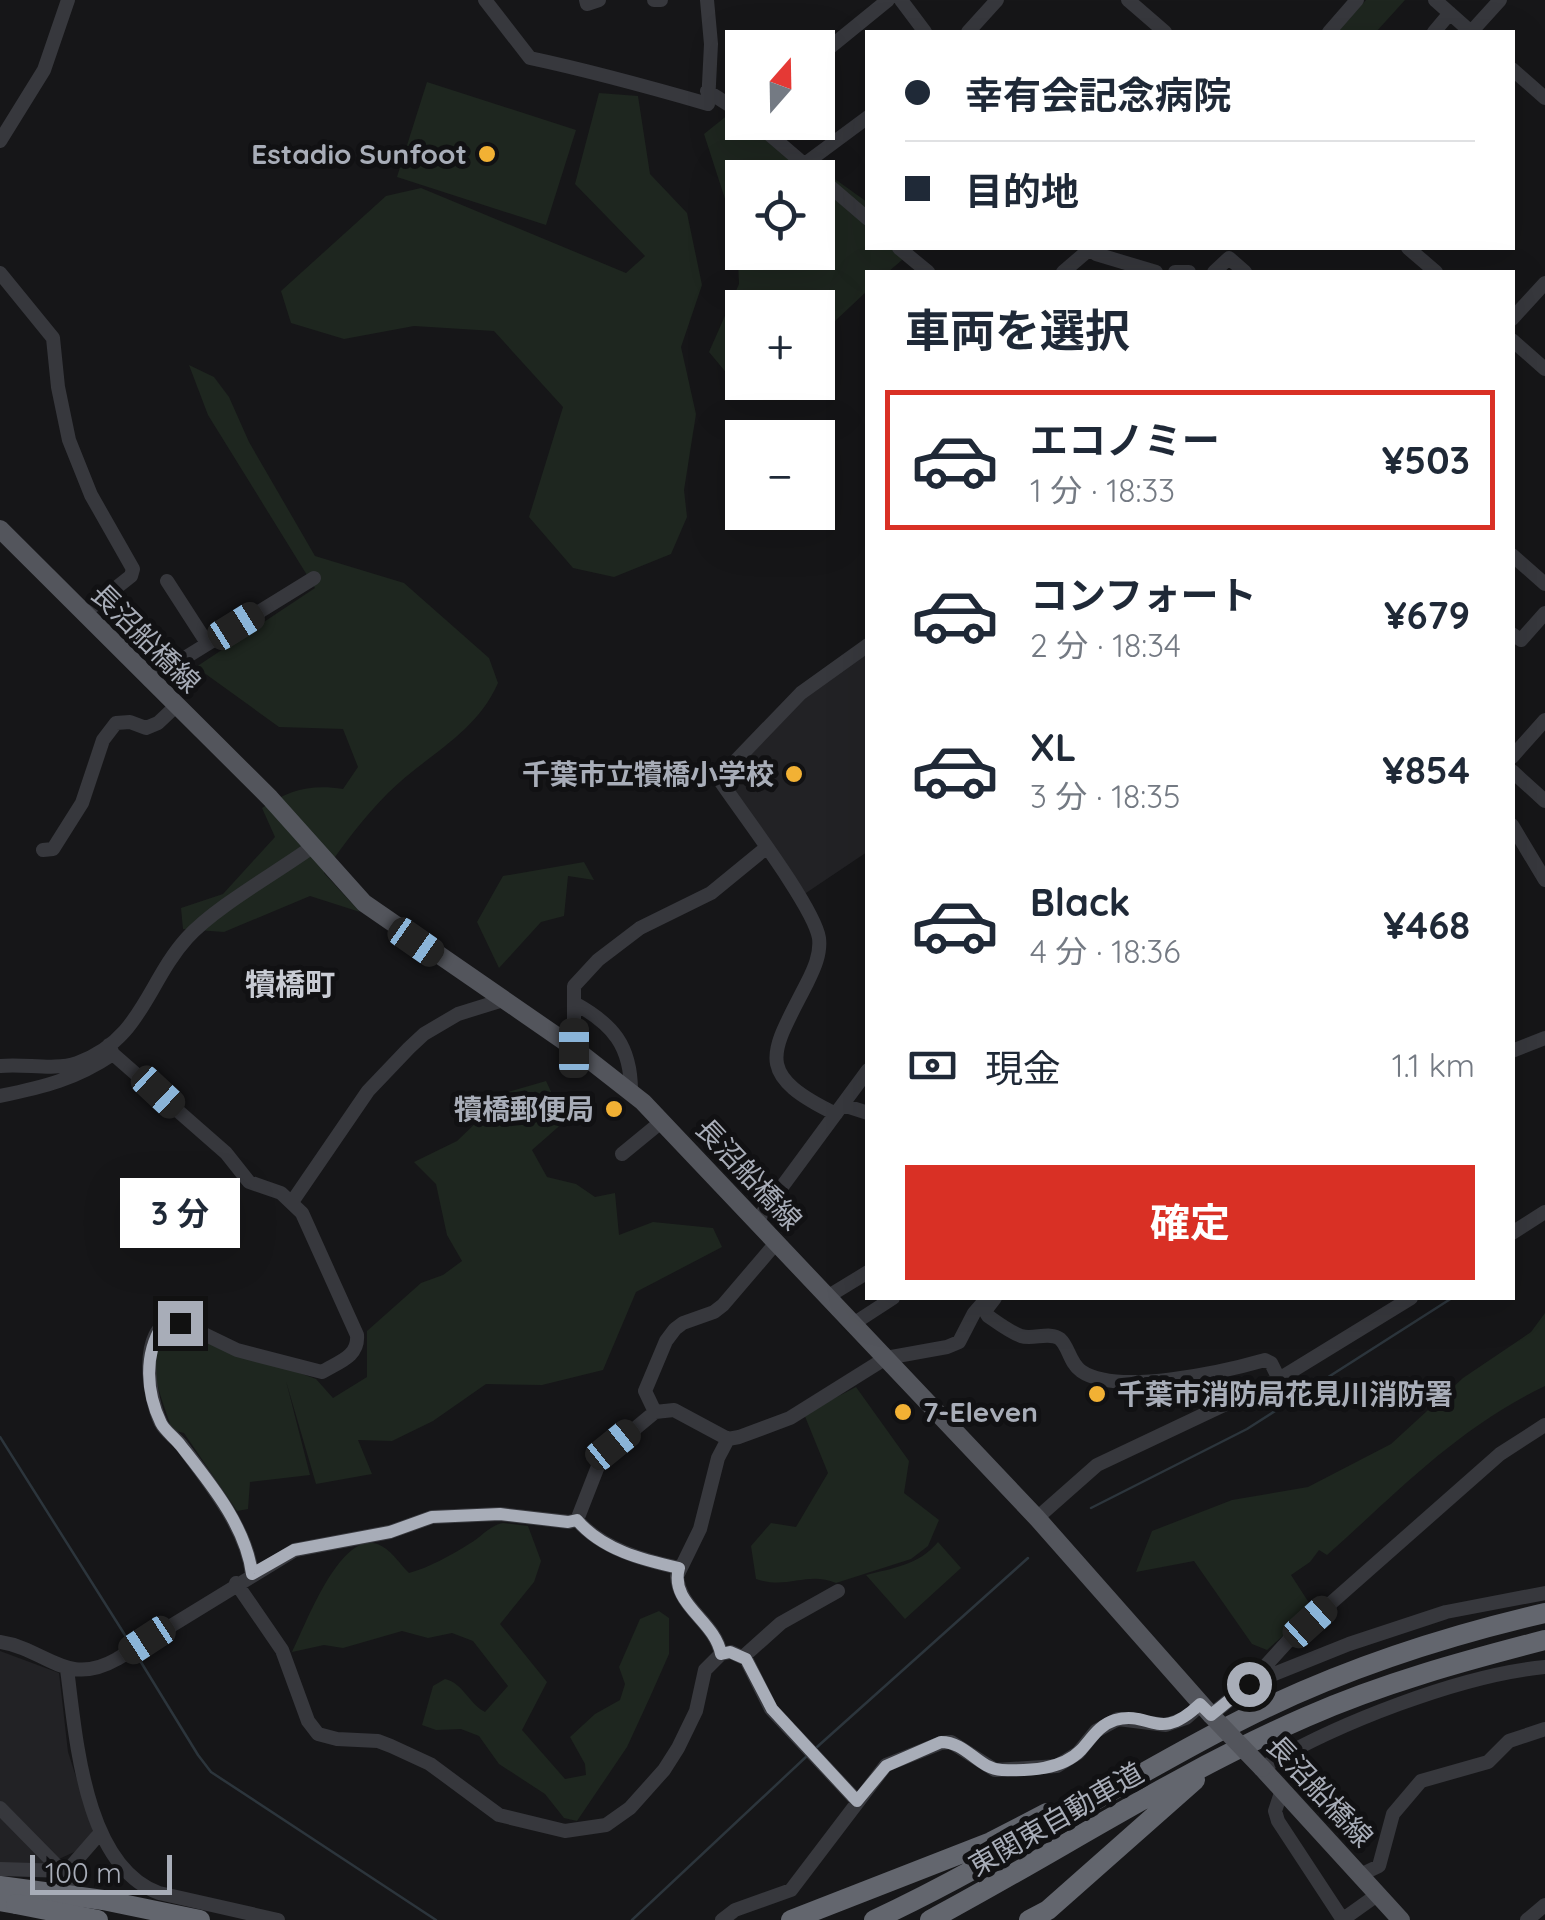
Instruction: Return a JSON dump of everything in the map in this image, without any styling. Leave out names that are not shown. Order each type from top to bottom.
[{"type":"highway","name":"東関東自動車道","points":[[874,1920],[1001,1854],[1204,1739],[1292,1696],[1402,1654],[1488,1626],[1545,1613]]},
{"type":"highway","name":"東関東自動車道","points":[[930,1920],[1223,1756],[1353,1697],[1494,1653],[1545,1642]]},
{"type":"highway","points":[[791,1920],[991,1842],[1163,1754],[1204,1739]]},
{"type":"highway","points":[[1029,1920],[1048,1910],[1223,1756]]},
{"type":"highway","points":[[0,1886],[104,1900],[200,1920]]},
{"type":"highway","points":[[8,1903],[98,1920]]},
{"type":"main road","name":"長沼船橋線","points":[[0,529],[270,798],[364,904],[631,1091],[1038,1518],[1206,1710],[1401,1920]]},
{"type":"street","points":[[0,141],[44,70],[68,0]]},
{"type":"street","points":[[485,0],[530,58],[708,104],[711,44],[706,0]]},
{"type":"street","points":[[586,0],[587,4],[598,0]]},
{"type":"street","points":[[835,43],[888,0]]},
{"type":"street","points":[[901,0],[924,30]]},
{"type":"street","points":[[970,30],[997,0]]},
{"type":"street","points":[[1128,0],[1163,30]]},
{"type":"street","points":[[1331,30],[1357,0]]},
{"type":"street","points":[[1436,0],[1469,30]]},
{"type":"street","points":[[1473,30],[1500,0]]},
{"type":"street","points":[[1436,30],[1450,14]]},
{"type":"street","points":[[1515,73],[1545,98]]},
{"type":"street","points":[[707,91],[725,102]]},
{"type":"street","points":[[810,160],[865,119]]},
{"type":"street","points":[[777,140],[802,160]]},
{"type":"street","points":[[835,189],[865,216]]},
{"type":"street","points":[[901,250],[926,270]]},
{"type":"street","points":[[1066,270],[1091,250]]},
{"type":"street","points":[[1095,250],[1150,270]]},
{"type":"street","points":[[1410,250],[1434,270]]},
{"type":"street","points":[[1216,270],[1230,258],[1243,270]]},
{"type":"street","points":[[0,273],[53,338],[69,440],[91,495],[133,569],[131,576],[83,614]]},
{"type":"street","points":[[1515,316],[1545,283]]},
{"type":"street","points":[[1515,343],[1545,369]]},
{"type":"street","points":[[1515,558],[1545,584]]},
{"type":"street","points":[[149,680],[314,578]]},
{"type":"street","points":[[167,581],[207,643]]},
{"type":"street","points":[[1515,636],[1521,640],[1545,613]]},
{"type":"street","points":[[865,647],[801,693],[724,772],[720,782],[798,895],[819,934],[820,951],[812,974],[778,1040],[775,1063],[780,1076],[792,1088],[840,1109],[865,1113]]},
{"type":"street","points":[[43,850],[54,849],[82,803],[103,740],[116,724],[130,722],[146,728],[158,723],[176,706]]},
{"type":"street","points":[[1515,754],[1545,720]]},
{"type":"street","points":[[1515,773],[1544,797]]},
{"type":"street","points":[[1515,830],[1539,860],[1545,880]]},
{"type":"street","points":[[0,1096],[83,1074],[111,1049],[142,1012],[175,954],[197,928],[312,848]]},
{"type":"street","points":[[574,1048],[574,986],[598,960],[640,928],[711,893],[766,848]]},
{"type":"street","points":[[292,1202],[368,1092],[408,1048],[449,1018],[503,1000]]},
{"type":"street","points":[[574,1003],[615,1033],[631,1065],[631,1091]]},
{"type":"street","points":[[1515,1051],[1545,1038]]},
{"type":"street","points":[[0,1066],[76,1063],[111,1049]]},
{"type":"street","points":[[111,1049],[226,1153],[249,1182],[281,1193],[292,1202],[306,1221],[358,1335],[351,1356],[322,1372],[238,1350],[175,1320],[162,1326],[149,1355],[148,1370],[161,1424],[216,1492],[247,1552],[252,1574]]},
{"type":"street","points":[[756,1222],[865,1074]]},
{"type":"street","points":[[622,1154],[662,1122]]},
{"type":"street","points":[[1515,1231],[1545,1212]]},
{"type":"street","points":[[655,1412],[645,1392],[666,1340],[683,1323],[705,1317],[724,1305],[776,1243]]},
{"type":"street","points":[[828,1297],[865,1274]]},
{"type":"street","points":[[854,1324],[889,1300]]},
{"type":"street","points":[[721,1654],[716,1633],[677,1585],[679,1568],[700,1529],[718,1458],[728,1440],[790,1418],[886,1358],[959,1342],[985,1300]]},
{"type":"street","points":[[993,1300],[985,1311],[988,1316],[1026,1338],[1054,1336],[1062,1340],[1073,1364],[1097,1380],[1121,1382],[1215,1374],[1264,1360],[1272,1363],[1279,1379]]},
{"type":"street","points":[[1038,1518],[1096,1465],[1279,1379],[1408,1300]]},
{"type":"street","points":[[577,1520],[602,1456],[655,1412],[674,1410],[686,1414],[728,1440]]},
{"type":"street","points":[[1249,1684],[1288,1641],[1500,1454],[1545,1425]]},
{"type":"street","points":[[0,1642],[67,1669],[84,1671],[106,1665],[294,1550],[390,1532],[432,1517],[500,1514],[577,1520]]},
{"type":"street","points":[[577,1520],[632,1557],[679,1568]]},
{"type":"street","points":[[236,1584],[282,1650],[308,1721],[318,1734],[392,1746],[430,1764],[499,1815],[565,1831],[606,1825],[630,1808],[664,1770],[696,1712],[705,1670],[721,1654],[730,1652],[744,1657],[772,1709],[857,1801]]},
{"type":"street","points":[[744,1657],[781,1623],[838,1591]]},
{"type":"street","points":[[722,1920],[736,1910],[791,1890],[886,1766],[941,1742],[966,1749],[995,1770],[1057,1766],[1078,1753],[1096,1731],[1118,1719],[1166,1725],[1206,1710],[1249,1684],[1396,1628],[1478,1604],[1545,1592]]},
{"type":"street","points":[[1262,1768],[1314,1740],[1406,1704],[1523,1669],[1545,1667]]},
{"type":"street","points":[[67,1669],[87,1792],[100,1832],[125,1870],[142,1887],[278,1920]]},
{"type":"street","points":[[1360,1876],[1379,1866],[1393,1814],[1421,1782],[1488,1762],[1509,1741],[1545,1728]]},
{"type":"street","points":[[1282,1790],[1275,1811],[1278,1821],[1342,1920],[1378,1895]]},
{"type":"street","points":[[0,1808],[68,1876]]},
{"type":"street","points":[[68,1876],[100,1832]]},
{"type":"street","points":[[0,1869],[68,1876]]},
{"type":"street","points":[[1527,1920],[1545,1905]]},
{"type":"shaded area","points":[[1366,0],[1405,0],[1378,30],[1338,30]]},
{"type":"shaded area","name":"Estadio Sunfoot","points":[[427,82],[576,130],[546,225],[397,177]]},
{"type":"shaded area","points":[[599,93],[638,96],[650,174],[687,213],[702,285],[681,347],[696,414],[684,490],[687,517],[671,554],[614,577],[573,568],[529,517],[563,407],[494,331],[414,326],[344,339],[291,323],[281,291],[386,196],[421,188],[626,273],[645,256],[575,184]]},
{"type":"shaded area","points":[[725,117],[725,140],[781,140],[808,160],[725,160],[725,199],[704,134]]},
{"type":"shaded area","points":[[835,179],[865,201],[865,250],[914,250],[890,270],[865,270],[865,293],[835,321],[835,290],[736,290],[738,270],[835,270]]},
{"type":"shaded area","points":[[725,316],[725,371],[709,352]]},
{"type":"shaded area","points":[[189,365],[214,377],[229,397],[249,442],[315,556],[404,583],[489,658],[498,683],[463,731],[379,802],[324,873],[360,912],[310,896],[224,932],[183,929],[181,908],[223,894],[275,837],[262,808],[301,790],[343,789],[358,767],[343,729],[279,727],[196,667],[315,588],[208,415]]},
{"type":"shaded area","name":"千葉市立犢橋小学校","points":[[865,649],[865,853],[800,897],[721,771],[794,697]]},
{"type":"shaded area","points":[[584,862],[594,880],[568,876],[564,916],[541,922],[499,968],[477,922],[503,876]]},
{"type":"shaded area","points":[[546,1081],[565,1121],[532,1150],[547,1177],[576,1184],[595,1197],[615,1193],[619,1235],[653,1222],[713,1228],[722,1247],[636,1292],[603,1370],[542,1385],[486,1384],[433,1421],[392,1441],[358,1440],[372,1474],[316,1484],[286,1381],[310,1475],[250,1482],[248,1509],[237,1511],[184,1433],[172,1430],[155,1366],[159,1341],[166,1329],[173,1327],[316,1379],[333,1398],[367,1377],[367,1331],[421,1283],[443,1275],[462,1261],[447,1235],[436,1184],[414,1162],[457,1141],[508,1092]]},
{"type":"shaded area","points":[[1545,1313],[1545,1386],[1456,1441],[1327,1555],[1319,1550],[1291,1575],[1313,1609],[1267,1650],[1252,1644],[1194,1561],[1136,1572],[1152,1531],[1232,1500],[1308,1487],[1391,1444],[1463,1378],[1531,1332]]},
{"type":"shaded area","points":[[856,1387],[909,1461],[904,1493],[939,1520],[928,1546],[911,1559],[836,1583],[756,1579],[751,1546],[771,1523],[796,1527],[828,1473],[804,1414]]},
{"type":"shaded area","points":[[503,1523],[528,1526],[541,1561],[534,1582],[500,1624],[547,1682],[522,1730],[565,1779],[586,1775],[585,1764],[570,1737],[595,1714],[620,1700],[625,1684],[619,1667],[640,1619],[659,1611],[669,1618],[669,1654],[650,1697],[627,1747],[577,1821],[564,1818],[545,1794],[499,1764],[479,1736],[461,1729],[436,1730],[422,1725],[433,1686],[445,1679],[457,1685],[485,1712],[508,1686],[473,1641],[452,1633],[428,1638],[402,1631],[343,1648],[324,1645],[292,1652],[324,1586],[347,1554],[360,1545],[373,1543],[384,1547],[409,1573],[447,1557]]},
{"type":"shaded area","points":[[938,1542],[961,1568],[905,1619],[866,1575],[914,1561]]},
{"type":"shaded area","points":[[0,1651],[59,1673],[68,1752],[93,1830],[85,1847],[59,1859],[0,1802]]},
{"type":"shaded area","points":[[0,1806],[51,1867],[0,1865]]},
{"type":"waterway","points":[[1091,1508],[1247,1429],[1449,1300]]},
{"type":"waterway","points":[[0,1437],[130,1643]]},
{"type":"waterway","points":[[817,1747],[1028,1558]]},
{"type":"waterway","points":[[136,1654],[211,1772],[436,1920]]},
{"type":"waterway","points":[[632,1920],[807,1756]]},
{"type":"place","name":"Estadio Sunfoot","points":[[487,154]]},
{"type":"place","name":"千葉市立犢橋小学校","points":[[794,774]]},
{"type":"place","name":"犢橋郵便局","points":[[614,1109]]},
{"type":"place","name":"千葉市消防局花見川消防署","points":[[1097,1394]]},
{"type":"place","name":"7-Eleven","points":[[903,1412]]},
{"type":"district","name":"犢橋町","points":[[290,985]]},
{"type":"route","points":[[180,1323],[166,1322],[150,1346],[148,1370],[161,1424],[216,1492],[247,1552],[252,1574],[294,1550],[390,1532],[432,1517],[500,1514],[577,1520],[632,1557],[679,1568],[676,1576],[681,1594],[716,1633],[721,1654],[730,1652],[746,1659],[781,1721],[857,1801],[886,1766],[941,1742],[966,1749],[995,1770],[1057,1766],[1078,1753],[1096,1731],[1118,1719],[1166,1725],[1186,1718],[1200,1704],[1211,1715],[1249,1684]]}]
